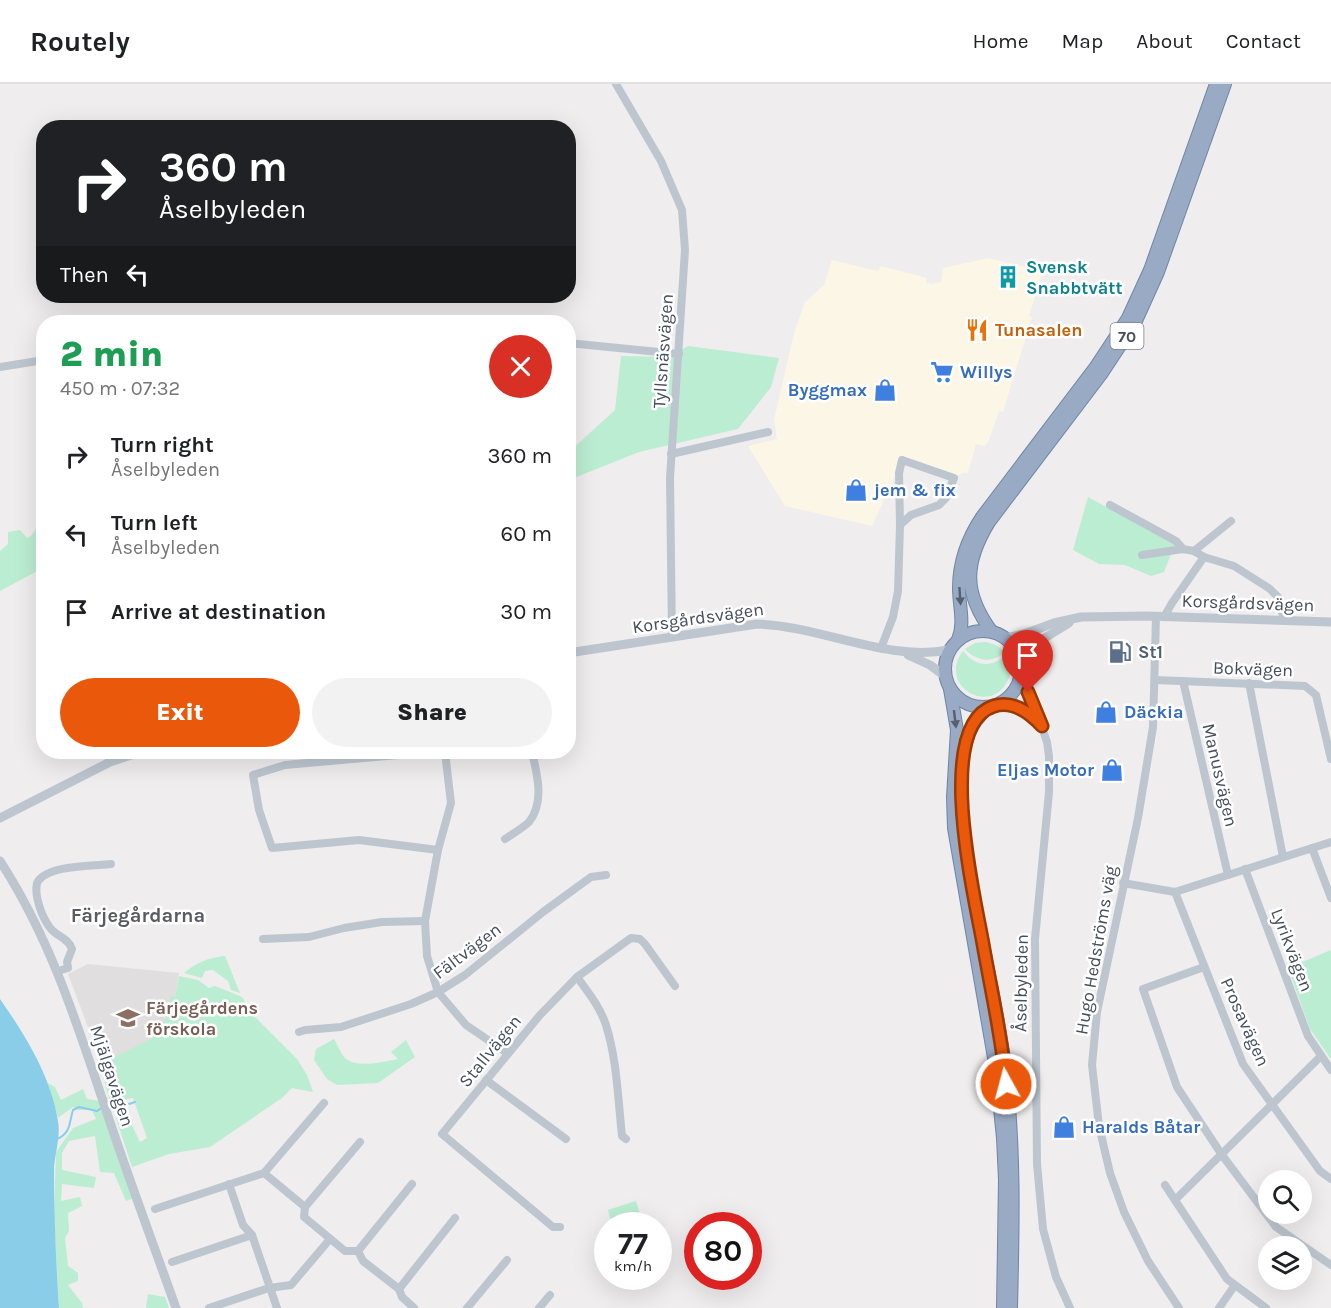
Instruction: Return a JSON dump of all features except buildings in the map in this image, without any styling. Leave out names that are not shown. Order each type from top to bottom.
[{"type":"highway","name":"70","points":[[958,640],[962,624],[959,587],[962,563],[969,541],[982,517],[1095,368],[1128,318],[1150,270],[1216,84]]},
{"type":"highway","name":"70","points":[[992,632],[977,610],[970,586],[970,570],[977,545],[989,522],[1102,373],[1136,323],[1158,272],[1225,84]]},
{"type":"highway","points":[[1003,1308],[1003,1138],[996,1069],[954,828],[953,797],[957,730],[950,689],[945,676],[945,663],[949,650],[958,640],[971,633],[992,632],[1005,638],[1017,651],[1021,672],[1013,693],[975,721],[969,734],[962,774],[962,799],[963,829],[969,868],[1005,1066],[1012,1139],[1011,1308]]},
{"type":"highway","points":[[950,689],[963,702],[975,707],[994,706]]},
{"type":"street","name":"Tyllsnäsvägen","points":[[616,84],[661,161],[681,210],[685,250],[671,454],[672,637]]},
{"type":"street","points":[[576,344],[679,354]]},
{"type":"street","points":[[0,367],[36,361]]},
{"type":"street","points":[[671,454],[768,432]]},
{"type":"street","points":[[881,648],[893,616],[897,597],[900,525],[899,473],[902,460],[954,478],[946,498],[939,505],[911,515],[900,525]]},
{"type":"street","points":[[1110,505],[1176,541],[1183,549]]},
{"type":"street","points":[[1194,551],[1231,521]]},
{"type":"street","points":[[1142,555],[1183,549],[1234,566],[1270,589],[1279,598],[1284,621]]},
{"type":"street","name":"Korsgårdsvägen","points":[[1160,617],[1204,557]]},
{"type":"street","name":"Korsgårdsvägen","points":[[1021,672],[1043,639],[1081,617]]},
{"type":"street","name":"Korsgårdsvägen","points":[[1005,638],[1024,634],[1054,622],[1081,617],[1331,622]]},
{"type":"street","name":"Hugo Hedströms väg","points":[[1160,617],[1153,727],[1138,818],[1097,1012],[1092,1065],[1099,1126],[1110,1173],[1124,1212],[1148,1261],[1179,1308]]},
{"type":"street","name":"Korsgårdsvägen","points":[[576,652],[757,624],[776,625],[901,652],[927,654],[949,650]]},
{"type":"street","name":"Korsgårdsvägen","points":[[901,652],[930,665],[945,676]]},
{"type":"street","name":"Åselbyleden","points":[[1021,672],[1047,742],[1050,772],[1035,939],[1037,1164],[1043,1228],[1056,1277],[1070,1308]]},
{"type":"street","name":"Bokvägen","points":[[1155,680],[1305,686],[1316,694],[1331,759]]},
{"type":"street","name":"Manusvägen","points":[[1183,681],[1228,875]]},
{"type":"street","points":[[1249,683],[1283,857]]},
{"type":"street","points":[[994,706],[1023,710],[1042,726]]},
{"type":"street","points":[[0,818],[119,759]]},
{"type":"street","points":[[353,759],[285,765],[253,775],[259,810],[272,848],[358,840],[438,850]]},
{"type":"street","points":[[446,759],[451,803],[438,850],[425,921],[427,956],[438,992],[466,1025],[507,1053]]},
{"type":"street","points":[[505,838],[529,822],[538,803],[539,782],[534,759]]},
{"type":"street","points":[[1123,883],[1175,892],[1331,842]]},
{"type":"street","points":[[1312,848],[1331,898]]},
{"type":"street","name":"Mjälgavägen","points":[[0,861],[63,969],[176,1308]]},
{"type":"street","points":[[63,969],[72,949],[69,943],[51,928],[43,915],[37,895],[37,883],[42,875],[54,870],[111,864]]},
{"type":"street","name":"Lyrikvägen","points":[[1245,869],[1308,1036],[1331,1070]]},
{"type":"street","name":"Fältvägen","points":[[299,1032],[305,1029],[341,1027],[411,1004],[438,992],[465,975],[543,912],[591,877],[606,875]]},
{"type":"street","name":"Prosavägen","points":[[1175,892],[1243,1064],[1320,1171],[1331,1179]]},
{"type":"street","points":[[263,939],[309,937],[382,922],[425,921]]},
{"type":"street","name":"Stallvägen","points":[[560,1227],[553,1227],[442,1134],[540,1015],[577,977],[631,938],[640,939],[675,986]]},
{"type":"street","points":[[1204,966],[1143,989],[1177,1087],[1222,1155],[1276,1227],[1331,1265]]},
{"type":"street","points":[[577,977],[592,998],[605,1023],[612,1048],[622,1136],[626,1139]]},
{"type":"street","points":[[1175,1200],[1321,1056]]},
{"type":"street","points":[[486,1080],[566,1139]]},
{"type":"street","points":[[155,1209],[264,1173],[324,1103]]},
{"type":"street","points":[[358,1251],[345,1251],[304,1218],[305,1207],[360,1142]]},
{"type":"street","points":[[264,1173],[305,1207]]},
{"type":"street","points":[[229,1184],[243,1225],[252,1235],[277,1308]]},
{"type":"street","points":[[358,1251],[412,1184]]},
{"type":"street","points":[[1165,1185],[1227,1278],[1266,1308]]},
{"type":"street","points":[[399,1288],[455,1218]]},
{"type":"street","points":[[172,1262],[252,1235]]},
{"type":"street","points":[[209,1308],[269,1288],[291,1285],[330,1239]]},
{"type":"street","points":[[358,1251],[363,1260],[399,1288],[402,1297],[414,1308]]},
{"type":"street","points":[[467,1308],[507,1260]]},
{"type":"street","points":[[1219,1308],[1234,1285]]},
{"type":"street","points":[[539,1308],[550,1295]]},
{"type":"shaded area","points":[[988,258],[1043,271],[1029,316],[1032,317],[1003,412],[999,411],[988,443],[984,446],[976,444],[968,473],[954,478],[902,461],[872,526],[785,506],[748,446],[777,439],[774,420],[794,333],[805,302],[824,285],[832,260],[878,271],[881,266],[927,278],[926,283],[932,284],[941,282],[943,268]]},
{"type":"shaded area","name":"Färjegårdens förskola","points":[[88,964],[179,973],[168,1040],[105,1072],[68,974]]},
{"type":"green space","points":[[688,346],[779,358],[771,387],[738,429],[639,452],[576,477],[576,446],[615,410],[621,356],[669,357]]},
{"type":"green space","points":[[1088,497],[1175,544],[1164,572],[1151,576],[1125,565],[1099,564],[1073,550]]},
{"type":"green space","points":[[36,528],[36,572],[0,591],[0,551],[8,544],[8,532],[20,530],[27,538]]},
{"type":"green space","points":[[986,642],[996,645],[1005,652],[995,658],[984,660],[965,649],[975,643]]},
{"type":"green space","points":[[963,651],[973,660],[984,664],[995,662],[1006,655],[1010,665],[1010,675],[999,692],[989,696],[978,696],[961,685],[956,675],[957,663]]},
{"type":"green space","points":[[1331,950],[1331,1059],[1310,1029],[1288,968]]},
{"type":"green space","points":[[225,956],[240,993],[231,990],[228,981],[213,970],[205,971],[202,978],[184,973],[203,961]]},
{"type":"green space","points":[[179,976],[198,980],[209,988],[215,986],[242,997],[254,1016],[297,1059],[307,1075],[313,1092],[292,1088],[282,1098],[210,1147],[169,1154],[132,1167],[116,1118],[125,1111],[140,1142],[147,1138],[133,1098],[110,1102],[100,1064],[161,1034],[171,996],[175,997]]},
{"type":"green space","points":[[334,1039],[344,1057],[355,1063],[370,1064],[398,1059],[391,1052],[406,1040],[415,1057],[378,1083],[337,1085],[327,1079],[314,1060],[316,1049]]},
{"type":"green space","points":[[48,1083],[55,1087],[61,1100],[83,1089],[87,1099],[100,1101],[134,1198],[126,1201],[114,1173],[100,1172],[95,1136],[69,1141],[62,1153],[62,1170],[96,1177],[94,1188],[62,1184],[61,1201],[80,1197],[82,1206],[68,1213],[69,1231],[65,1238],[68,1266],[78,1273],[78,1281],[68,1285],[82,1303],[83,1308],[59,1308],[54,1219],[56,1152],[73,1128],[96,1119],[92,1110],[78,1110],[73,1107],[58,1118]]},
{"type":"green space","points":[[636,1201],[639,1212],[609,1212],[608,1210]]},
{"type":"green space","points":[[148,1294],[165,1297],[169,1308],[146,1308]]},
{"type":"water","points":[[0,999],[36,1057],[55,1104],[59,1134],[54,1165],[54,1188],[59,1308],[0,1308]]},
{"type":"waterway","points":[[108,1104],[135,1102]]},
{"type":"waterway","points":[[57,1139],[67,1131],[73,1110],[79,1107],[97,1111],[103,1107]]},
{"type":"place","name":"Svensk Snabbtvätt","points":[[1008,277]]},
{"type":"place","name":"Tunasalen","points":[[977,330]]},
{"type":"place","name":"Willys","points":[[942,372]]},
{"type":"place","name":"Byggmax","points":[[885,390]]},
{"type":"place","name":"jem & fix","points":[[856,490]]},
{"type":"place","name":"St1","points":[[1120,652]]},
{"type":"place","name":"Däckia","points":[[1106,712]]},
{"type":"place","name":"Eljas Motor","points":[[1112,770]]},
{"type":"place","name":"Färjegårdens förskola","points":[[128,1018]]},
{"type":"place","name":"Haralds Båtar","points":[[1064,1127]]},
{"type":"district","name":"Färjegårdarna","points":[[138,915]]},
{"type":"route","points":[[1006,1084],[1005,1066],[963,829],[962,774],[969,734],[975,721],[988,707],[1000,704],[1015,707],[1031,715],[1042,726],[1028,692]]}]
